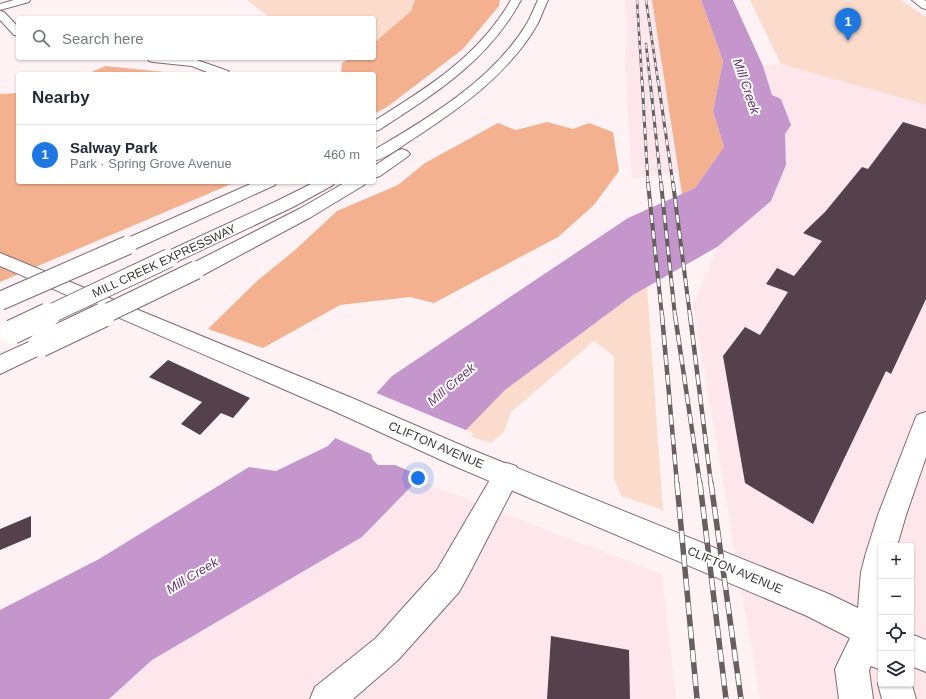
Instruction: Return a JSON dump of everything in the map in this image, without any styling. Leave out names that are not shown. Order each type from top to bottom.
[{"type":"main road","points":[[0,7],[25,0]]},
{"type":"main road","points":[[376,126],[426,94],[472,56],[506,19],[516,0]]},
{"type":"main road","points":[[376,155],[426,124],[489,75],[510,54],[526,34],[543,0]]},
{"type":"main road","points":[[917,0],[926,6]]},
{"type":"main road","points":[[0,14],[16,31]]},
{"type":"main road","points":[[169,60],[194,63],[219,72]]},
{"type":"main road","points":[[376,172],[429,136],[448,121],[461,98]]},
{"type":"main road","points":[[0,301],[265,184]]},
{"type":"main road","name":"MILL CREEK EXPRESSWAY","points":[[6,335],[286,203],[323,184]]},
{"type":"main road","points":[[0,365],[196,270],[354,184]]},
{"type":"main road","name":"CLIFTON AVENUE","points":[[0,259],[344,404],[461,457],[818,605],[878,641]]},
{"type":"main road","points":[[884,543],[892,515],[926,422]]},
{"type":"main road","points":[[327,699],[387,649],[448,581],[460,562],[507,475]]},
{"type":"main road","points":[[856,699],[852,669],[878,641],[876,572],[878,564]]},
{"type":"main road","points":[[914,651],[926,656]]},
{"type":"main road","points":[[896,687],[899,699]]},
{"type":"shaded area","points":[[247,0],[415,0],[411,11],[376,41],[376,16],[267,16]]},
{"type":"shaded area","points":[[415,0],[500,0],[499,6],[463,49],[387,107],[376,113],[376,72],[341,72],[342,63],[347,60],[376,60],[376,41],[411,11]]},
{"type":"shaded area","points":[[624,0],[652,0],[677,172],[632,179],[625,69],[626,20]]},
{"type":"shaded area","points":[[652,0],[701,0],[723,61],[713,111],[724,147],[695,188],[682,194]]},
{"type":"shaded area","points":[[750,0],[901,0],[926,17],[926,105],[781,64]]},
{"type":"shaded area","points":[[781,64],[926,105],[926,699],[760,699],[693,306],[717,247],[771,201],[786,165],[785,134],[763,66]]},
{"type":"shaded area","points":[[106,66],[164,72],[91,72]]},
{"type":"shaded area","points":[[16,93],[16,184],[231,184],[0,282],[0,94]]},
{"type":"shaded area","points":[[547,122],[573,129],[589,123],[613,132],[619,171],[594,205],[558,237],[434,303],[410,297],[340,305],[263,348],[208,329],[257,281],[295,250],[337,211],[398,185],[425,163],[498,123],[516,130]]},
{"type":"shaded area","points":[[647,287],[663,510],[621,496],[614,478],[614,356],[594,341],[511,412],[504,432],[491,443],[472,437],[473,433],[466,430],[505,390],[633,295]]},
{"type":"shaded area","points":[[417,480],[662,574],[676,699],[109,699],[152,660],[362,537]]},
{"type":"water","name":"Mill Creek","points":[[701,0],[733,0],[763,66],[772,95],[781,99],[791,125],[785,134],[786,165],[771,201],[717,247],[633,295],[505,390],[362,537],[152,660],[109,699],[0,699],[0,610],[99,559],[249,467],[276,471],[328,446],[392,376],[628,218],[695,188],[724,147],[713,111],[723,61]]},
{"type":"pier","points":[[374,392],[468,431],[423,477],[395,465],[378,465],[373,460],[371,454],[333,437]]},
{"type":"building","points":[[903,122],[926,129],[926,299],[891,374],[886,371],[813,524],[745,483],[723,356],[745,327],[760,335],[788,292],[766,284],[777,268],[794,276],[822,241],[803,233],[825,212],[862,167],[868,169]]},
{"type":"building","points":[[168,360],[250,398],[233,418],[221,413],[200,435],[181,424],[202,402],[149,377]]},
{"type":"building","points":[[31,516],[31,537],[0,550],[0,529]]},
{"type":"building","points":[[551,636],[629,650],[630,699],[547,699]]},
{"type":"railway","points":[[637,0],[642,81]]},
{"type":"railway","points":[[646,0],[658,81]]},
{"type":"railway","points":[[646,44],[650,81]]},
{"type":"railway","points":[[642,80],[648,184]]},
{"type":"railway","points":[[650,80],[661,184]]},
{"type":"railway","points":[[658,80],[673,184]]},
{"type":"railway","points":[[648,183],[662,316]]},
{"type":"railway","points":[[661,183],[675,316]]},
{"type":"railway","points":[[673,183],[690,316]]},
{"type":"railway","points":[[662,315],[677,484]]},
{"type":"railway","points":[[675,315],[700,484]]},
{"type":"railway","points":[[690,315],[711,484]]},
{"type":"railway","points":[[677,483],[697,699]]},
{"type":"railway","points":[[700,483],[726,699]]},
{"type":"railway","points":[[711,483],[741,699]]},
{"type":"place","name":"Salway Park","points":[[848,41]]}]
